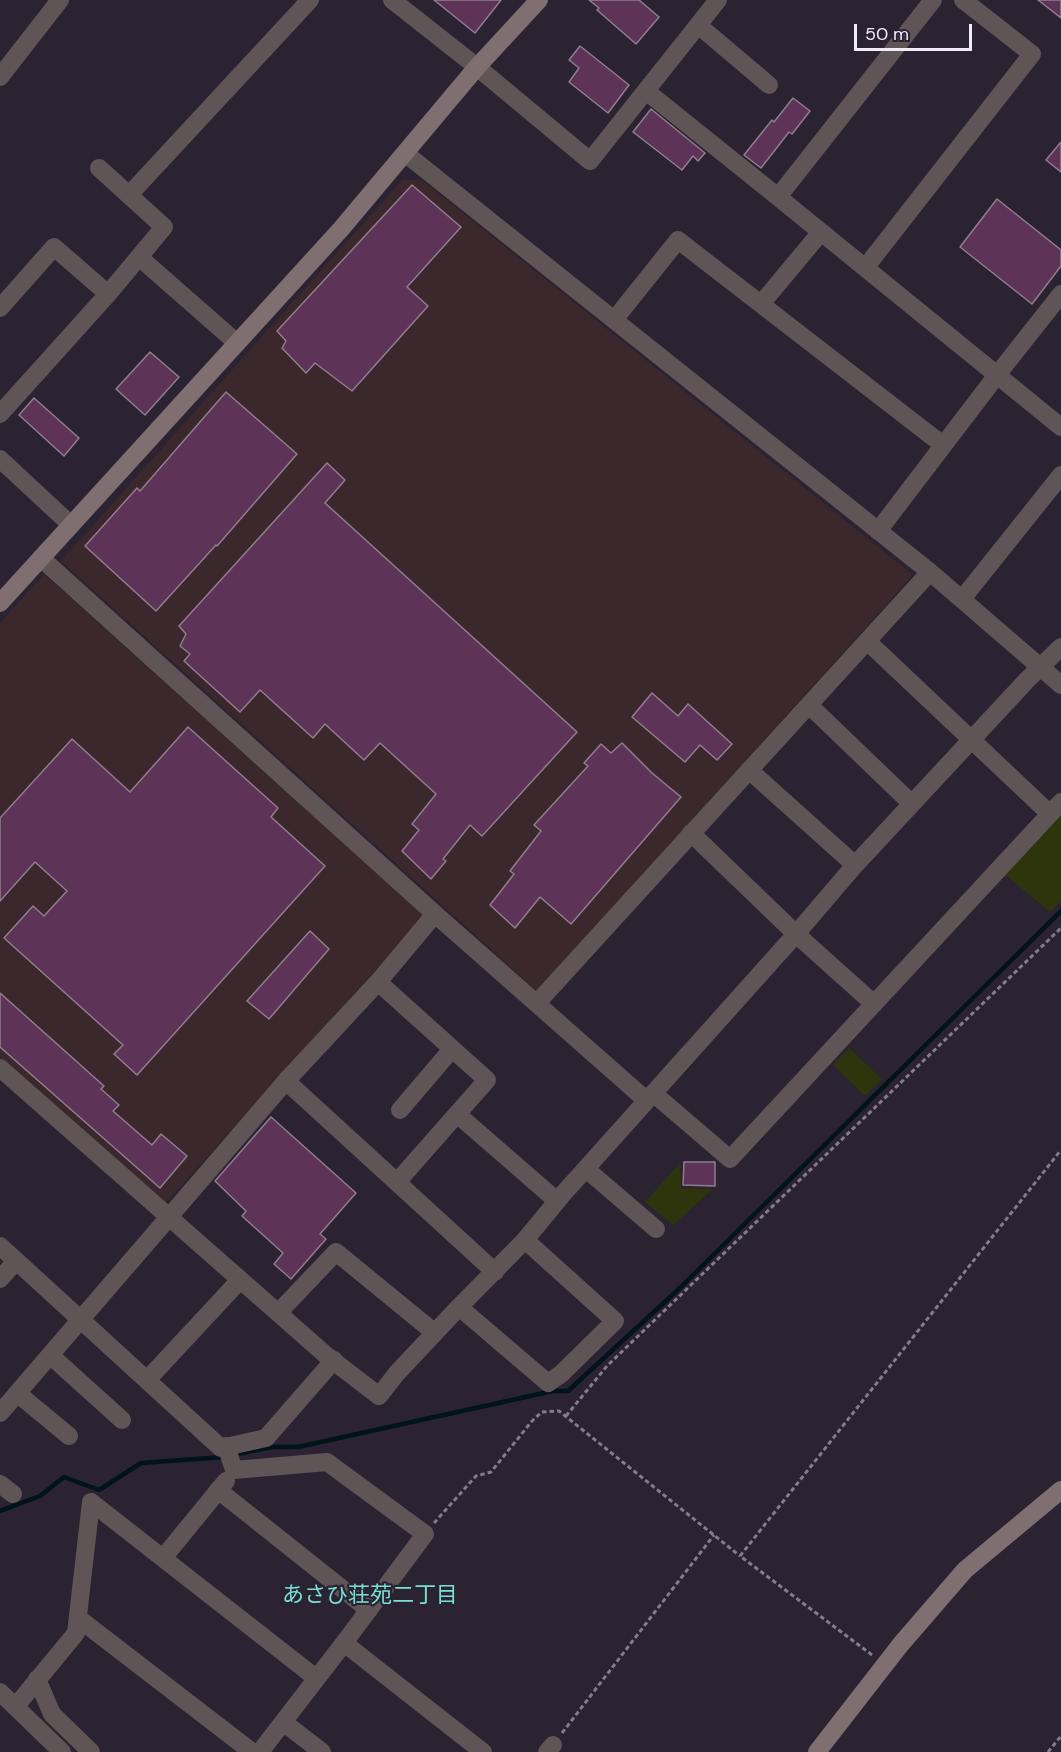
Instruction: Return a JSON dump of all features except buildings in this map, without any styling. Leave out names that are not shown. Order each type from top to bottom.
[{"type":"street","points":[[0,77],[60,0]]},
{"type":"street","points":[[129,195],[310,0]]},
{"type":"street","points":[[392,0],[590,161],[718,0]]},
{"type":"street","points":[[0,603],[237,343],[406,153],[477,67],[539,0]]},
{"type":"street","points":[[778,197],[933,0]]},
{"type":"street","points":[[865,268],[1032,54],[963,0]]},
{"type":"street","points":[[698,25],[769,85]]},
{"type":"street","points":[[646,91],[1061,427]]},
{"type":"street","points":[[406,153],[930,572],[1061,686]]},
{"type":"street","points":[[0,414],[108,294],[164,227],[99,168]]},
{"type":"street","points":[[761,304],[820,232]]},
{"type":"street","points":[[615,320],[678,240],[943,445]]},
{"type":"street","points":[[0,308],[54,247],[108,294]]},
{"type":"street","points":[[139,256],[237,343]]},
{"type":"street","points":[[878,531],[1061,294]]},
{"type":"street","points":[[0,459],[71,525]]},
{"type":"street","points":[[962,599],[1061,476]]},
{"type":"street","points":[[41,558],[435,914],[537,1003],[730,1160],[1055,807],[972,741],[867,641]]},
{"type":"street","points":[[537,1003],[930,572]]},
{"type":"street","points":[[0,1068],[278,1313],[379,1396],[459,1306],[525,1240],[855,865],[1061,647]]},
{"type":"street","points":[[809,705],[912,804]]},
{"type":"street","points":[[749,770],[855,865]]},
{"type":"street","points":[[691,834],[796,934],[874,1004]]},
{"type":"street","points":[[0,1413],[286,1081],[378,982],[435,914]]},
{"type":"street","points":[[378,982],[487,1080],[397,1182]]},
{"type":"street","points":[[400,1110],[452,1049]]},
{"type":"street","points":[[286,1081],[495,1272]]},
{"type":"street","points":[[457,1114],[558,1201]]},
{"type":"street","points":[[586,1169],[656,1229]]},
{"type":"street","points":[[459,1306],[548,1383],[561,1374],[615,1321],[525,1240]]},
{"type":"street","points":[[0,1246],[221,1448],[266,1438],[334,1360]]},
{"type":"street","points":[[278,1313],[336,1252],[435,1333]]},
{"type":"street","points":[[0,1279],[16,1261]]},
{"type":"street","points":[[147,1380],[240,1280]]},
{"type":"street","points":[[50,1355],[122,1420]]},
{"type":"street","points":[[17,1393],[69,1436]]},
{"type":"street","points":[[226,1447],[234,1468]]},
{"type":"street","points":[[234,1468],[327,1462],[425,1534],[260,1752]]},
{"type":"street","points":[[163,1558],[234,1468]]},
{"type":"street","points":[[218,1490],[369,1610]]},
{"type":"street","points":[[817,1752],[964,1570],[1061,1490]]},
{"type":"street","points":[[16,1706],[76,1633],[91,1502],[316,1678]]},
{"type":"street","points":[[78,1618],[252,1752]]},
{"type":"street","points":[[344,1643],[483,1752]]},
{"type":"street","points":[[37,1679],[52,1714],[91,1752]]},
{"type":"street","points":[[0,1692],[62,1752]]},
{"type":"street","points":[[283,1722],[322,1752]]},
{"type":"path","points":[[566,1416],[607,1366],[1061,928]]},
{"type":"path","points":[[740,1556],[1061,1150]]},
{"type":"path","points":[[425,1534],[476,1476],[491,1472],[532,1421],[542,1412],[559,1411],[740,1556],[885,1665]]},
{"type":"path","points":[[550,1749],[714,1535]]},
{"type":"path","points":[[1048,1752],[1061,1736]]},
{"type":"shaded area","points":[[402,180],[422,180],[913,575],[537,991],[61,561]]},
{"type":"shaded area","points":[[44,574],[424,916],[164,1205],[0,1058],[0,623]]},
{"type":"green space","points":[[1061,812],[1061,901],[1050,912],[1004,874]]},
{"type":"green space","points":[[849,1048],[882,1079],[865,1096],[833,1065]]},
{"type":"green space","points":[[680,1163],[681,1188],[713,1189],[673,1225],[645,1202]]},
{"type":"waterway","points":[[232,1455],[272,1447],[298,1447],[553,1391],[568,1391],[681,1287],[1061,911]]},
{"type":"waterway","points":[[0,1511],[40,1496],[64,1477],[99,1490],[141,1463],[224,1457]]},
{"type":"district","name":"あさひ荘苑二丁目","points":[[370,1596]]}]
